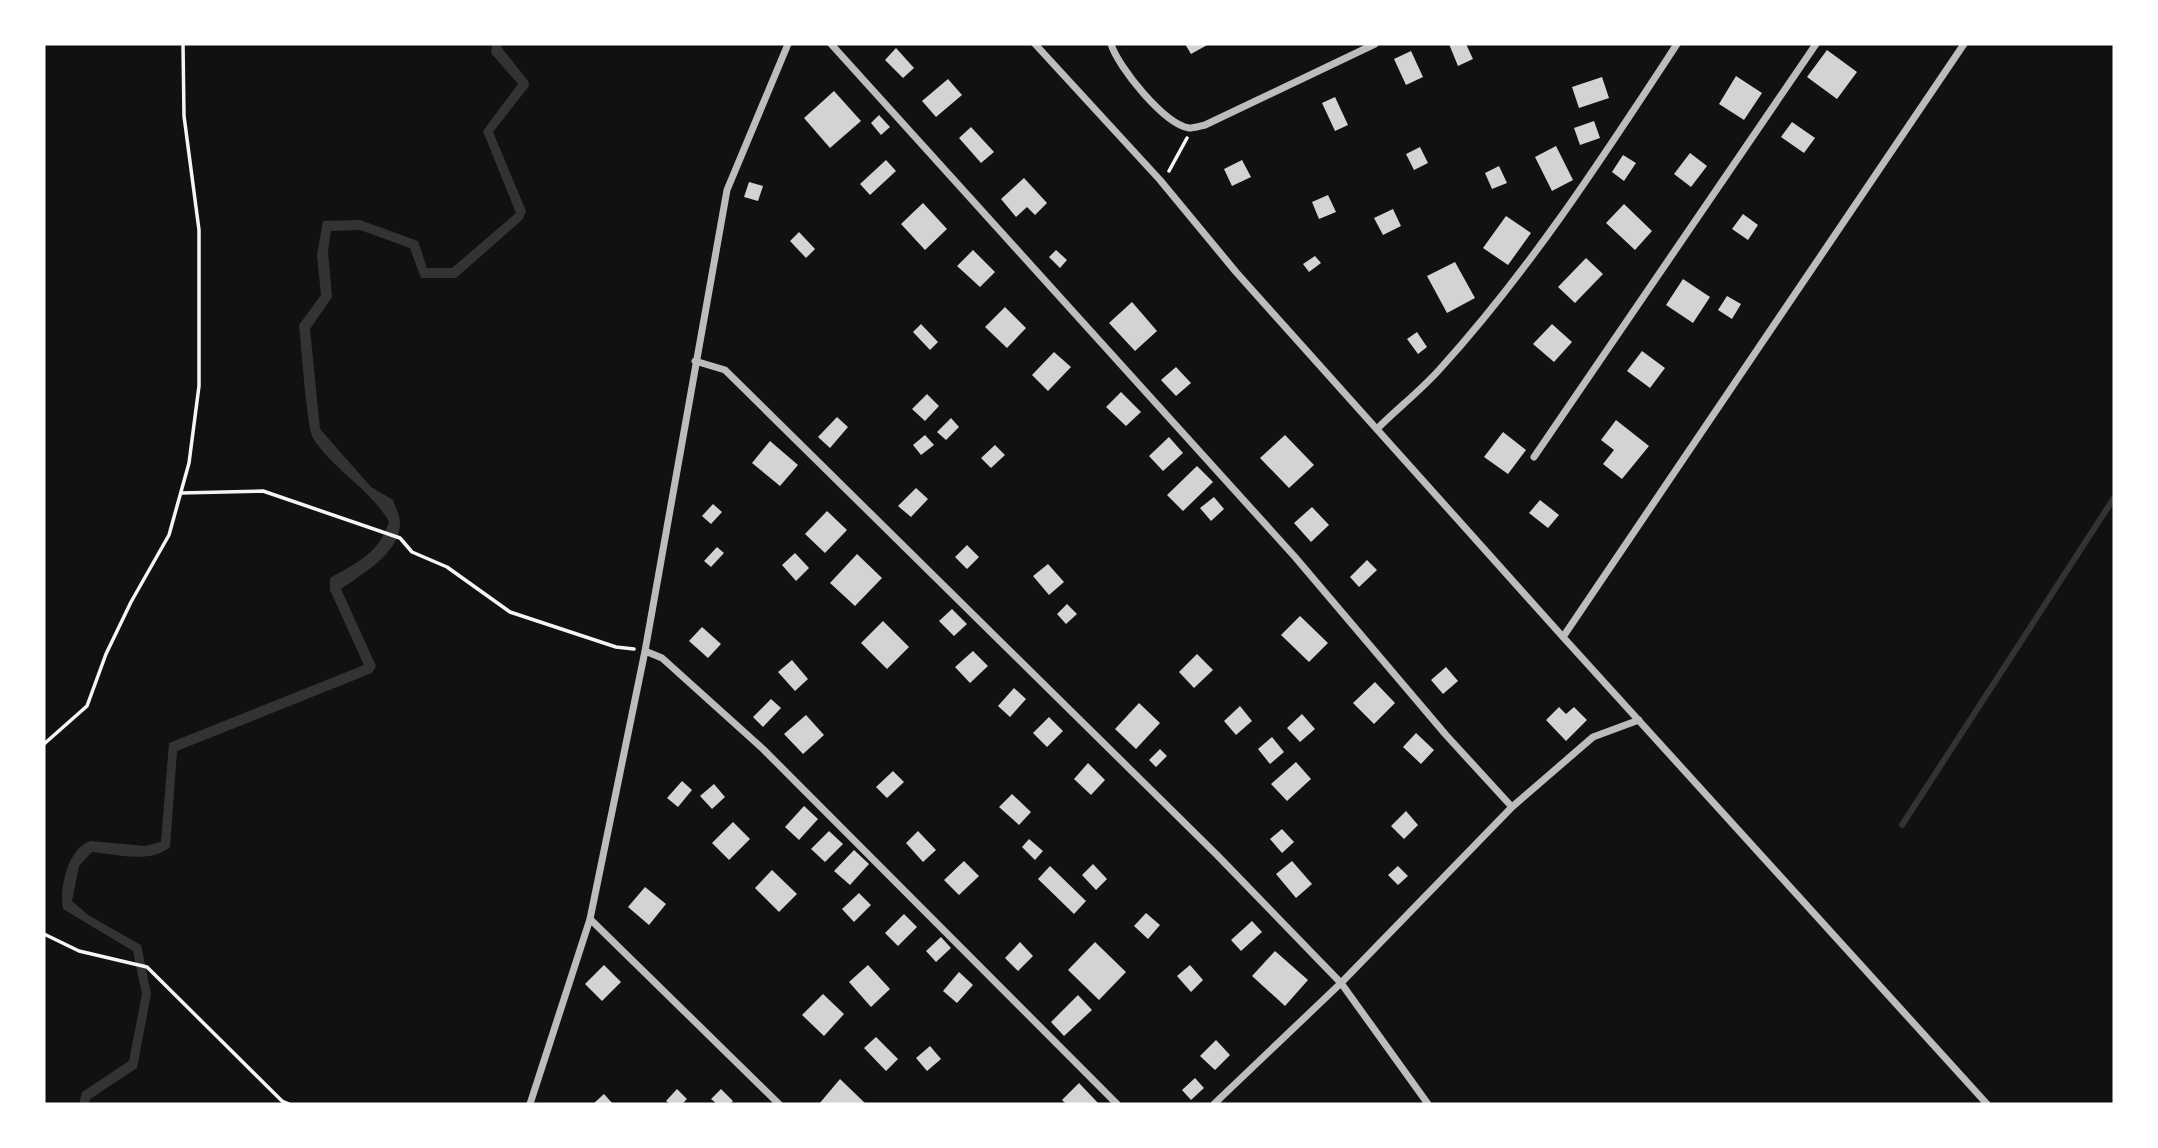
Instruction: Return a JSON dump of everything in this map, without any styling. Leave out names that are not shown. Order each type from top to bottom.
[{"type":"street","points":[[530,1104],[590,919],[645,651],[727,190],[788,44]]},
{"type":"street","points":[[831,44],[1286,547],[1446,735],[1512,807]]},
{"type":"street","points":[[1035,44],[1160,180],[1236,272],[1563,637],[1987,1104]]},
{"type":"street","points":[[1111,44],[1134,81],[1174,122],[1189,128],[1205,125],[1375,44]]},
{"type":"street","points":[[1377,429],[1437,372],[1490,310],[1576,198],[1677,44]]},
{"type":"street","points":[[1534,457],[1816,44]]},
{"type":"street","points":[[1563,637],[1964,44]]},
{"type":"street","points":[[695,361],[724,370],[1217,855],[1341,983],[1428,1104]]},
{"type":"street","points":[[645,651],[662,658],[763,749],[1117,1104]]},
{"type":"street","points":[[1214,1104],[1341,983],[1512,807],[1593,737],[1639,720]]},
{"type":"street","points":[[590,919],[779,1104]]},
{"type":"path","points":[[44,744],[87,706],[106,654],[131,602],[169,535],[189,463],[199,386],[199,230],[184,116],[183,44]]},
{"type":"path","points":[[1175,162],[1184,142]]},
{"type":"path","points":[[181,493],[263,491],[400,538],[412,552],[447,567],[510,612],[615,647],[645,651]]},
{"type":"path","points":[[44,934],[79,951],[147,967],[282,1101],[289,1104]]},
{"type":"shaded area","points":[[492,44],[502,44],[501,47],[528,81],[529,86],[493,132],[526,211],[523,219],[456,278],[421,278],[410,248],[360,230],[331,231],[328,251],[332,297],[310,329],[320,429],[371,487],[393,500],[400,521],[399,532],[388,552],[370,569],[341,589],[376,666],[372,673],[177,751],[170,847],[143,857],[92,852],[79,866],[72,901],[88,915],[141,945],[151,994],[137,1068],[90,1099],[89,1104],[79,1104],[82,1092],[129,1061],[142,994],[133,951],[63,909],[64,880],[76,851],[91,841],[145,846],[161,842],[169,743],[364,665],[330,590],[330,578],[366,556],[379,542],[389,522],[373,500],[330,460],[313,438],[306,403],[299,325],[321,295],[317,255],[323,221],[360,220],[418,241],[427,268],[452,268],[516,213],[483,131],[518,84],[491,53]]},
{"type":"building","points":[[1185,44],[1209,44],[1191,54]]},
{"type":"building","points":[[1449,44],[1466,44],[1473,59],[1458,66]]},
{"type":"building","points":[[896,48],[914,68],[903,78],[885,60]]},
{"type":"building","points":[[1827,50],[1857,72],[1837,99],[1807,77]]},
{"type":"building","points":[[1411,51],[1423,77],[1406,85],[1394,59]]},
{"type":"building","points":[[1736,76],[1762,93],[1744,120],[1719,104]]},
{"type":"building","points":[[1602,77],[1609,98],[1579,108],[1572,87]]},
{"type":"building","points":[[948,79],[962,95],[936,117],[922,101]]},
{"type":"building","points":[[834,91],[861,121],[830,148],[804,118]]},
{"type":"building","points":[[1335,97],[1348,125],[1335,131],[1322,103]]},
{"type":"building","points":[[879,115],[890,127],[881,135],[871,123]]},
{"type":"building","points":[[1594,121],[1600,138],[1580,145],[1574,128]]},
{"type":"building","points":[[1792,122],[1815,138],[1804,153],[1781,137]]},
{"type":"building","points":[[971,127],[994,152],[981,163],[959,138]]},
{"type":"building","points":[[1556,146],[1573,180],[1552,191],[1535,157]]},
{"type":"building","points":[[1420,147],[1428,163],[1414,170],[1406,154]]},
{"type":"building","points":[[1690,153],[1707,166],[1691,187],[1674,174]]},
{"type":"building","points":[[1623,155],[1636,163],[1624,181],[1612,172]]},
{"type":"building","points":[[886,160],[896,171],[870,195],[860,184]]},
{"type":"building","points":[[1242,160],[1251,177],[1232,186],[1224,169]]},
{"type":"building","points":[[1499,166],[1507,183],[1492,189],[1485,173]]},
{"type":"building","points":[[1024,178],[1047,203],[1035,215],[1027,207],[1016,217],[1001,199]]},
{"type":"building","points":[[749,182],[763,186],[758,201],[744,197]]},
{"type":"building","points":[[1328,195],[1336,212],[1319,219],[1312,202]]},
{"type":"building","points":[[923,203],[947,229],[925,250],[901,224]]},
{"type":"building","points":[[1624,204],[1652,231],[1635,250],[1606,223]]},
{"type":"building","points":[[1393,209],[1401,226],[1383,235],[1374,218]]},
{"type":"building","points":[[1743,214],[1758,225],[1748,240],[1732,229]]},
{"type":"building","points":[[1506,216],[1531,233],[1508,265],[1483,248]]},
{"type":"building","points":[[799,232],[815,249],[806,258],[790,241]]},
{"type":"building","points":[[973,250],[995,272],[980,287],[957,266]]},
{"type":"building","points":[[1056,250],[1067,260],[1060,268],[1049,257]]},
{"type":"building","points":[[1315,256],[1321,263],[1309,272],[1303,264]]},
{"type":"building","points":[[1586,258],[1603,274],[1575,303],[1558,287]]},
{"type":"building","points":[[1455,262],[1475,298],[1447,313],[1427,276]]},
{"type":"building","points":[[1683,279],[1710,297],[1693,323],[1666,305]]},
{"type":"building","points":[[1727,296],[1741,304],[1732,319],[1718,310]]},
{"type":"building","points":[[1132,302],[1157,331],[1135,351],[1109,323]]},
{"type":"building","points":[[1005,307],[1026,328],[1007,348],[985,327]]},
{"type":"building","points":[[921,324],[938,342],[930,350],[913,332]]},
{"type":"building","points":[[1552,324],[1572,342],[1554,362],[1533,344]]},
{"type":"building","points":[[1417,332],[1427,347],[1418,354],[1407,339]]},
{"type":"building","points":[[1642,351],[1665,368],[1650,388],[1627,371]]},
{"type":"building","points":[[1054,352],[1071,367],[1048,391],[1032,375]]},
{"type":"building","points":[[1176,367],[1191,383],[1176,396],[1161,380]]},
{"type":"building","points":[[1121,392],[1141,412],[1126,426],[1106,407]]},
{"type":"building","points":[[927,394],[939,406],[925,421],[912,409]]},
{"type":"building","points":[[837,417],[848,427],[830,448],[818,437]]},
{"type":"building","points":[[951,418],[959,427],[946,440],[937,432]]},
{"type":"building","points":[[1616,420],[1649,446],[1622,479],[1603,464],[1614,450],[1601,440]]},
{"type":"building","points":[[1503,432],[1526,450],[1508,474],[1484,457]]},
{"type":"building","points":[[925,435],[934,445],[921,455],[913,445]]},
{"type":"building","points":[[1285,435],[1314,465],[1289,488],[1260,458]]},
{"type":"building","points":[[1169,437],[1183,453],[1163,471],[1149,456]]},
{"type":"building","points":[[770,441],[798,465],[780,486],[752,463]]},
{"type":"building","points":[[995,445],[1005,455],[991,468],[981,458]]},
{"type":"building","points":[[1197,466],[1213,482],[1183,511],[1167,495]]},
{"type":"building","points":[[916,488],[928,499],[911,517],[898,506]]},
{"type":"building","points":[[1214,497],[1224,509],[1211,521],[1200,508]]},
{"type":"building","points":[[1540,500],[1559,515],[1548,528],[1529,513]]},
{"type":"building","points":[[713,504],[722,512],[711,524],[702,516]]},
{"type":"building","points":[[1312,507],[1329,525],[1311,542],[1294,523]]},
{"type":"building","points":[[827,511],[847,530],[825,553],[805,534]]},
{"type":"building","points":[[967,545],[979,557],[967,569],[955,557]]},
{"type":"building","points":[[717,547],[724,553],[711,567],[704,561]]},
{"type":"building","points":[[795,553],[809,568],[796,581],[782,565]]},
{"type":"building","points":[[857,554],[882,578],[855,606],[830,583]]},
{"type":"building","points":[[1367,560],[1377,570],[1359,587],[1350,577]]},
{"type":"building","points":[[1048,564],[1064,582],[1049,595],[1033,576]]},
{"type":"building","points":[[1067,604],[1077,614],[1066,624],[1057,614]]},
{"type":"building","points":[[952,609],[967,624],[954,636],[939,621]]},
{"type":"building","points":[[1300,616],[1328,643],[1309,662],[1281,635]]},
{"type":"building","points":[[883,621],[909,647],[887,669],[861,643]]},
{"type":"building","points":[[702,627],[721,644],[708,658],[689,641]]},
{"type":"building","points":[[973,651],[988,666],[970,683],[955,667]]},
{"type":"building","points":[[1197,654],[1213,670],[1194,688],[1179,672]]},
{"type":"building","points":[[792,660],[808,679],[795,691],[778,672]]},
{"type":"building","points":[[1446,667],[1458,681],[1443,694],[1431,680]]},
{"type":"building","points":[[1375,682],[1395,703],[1374,724],[1353,703]]},
{"type":"building","points":[[1014,688],[1026,699],[1010,717],[998,706]]},
{"type":"building","points":[[771,699],[781,708],[763,727],[753,717]]},
{"type":"building","points":[[1139,703],[1160,723],[1136,749],[1115,729]]},
{"type":"building","points":[[1240,706],[1252,721],[1236,735],[1224,721]]},
{"type":"building","points":[[1559,707],[1566,714],[1574,707],[1587,720],[1566,741],[1546,720]]},
{"type":"building","points":[[1302,714],[1315,729],[1300,742],[1287,728]]},
{"type":"building","points":[[806,715],[824,735],[803,754],[784,734]]},
{"type":"building","points":[[1049,717],[1063,731],[1047,747],[1033,733]]},
{"type":"building","points":[[1416,733],[1434,750],[1421,764],[1403,747]]},
{"type":"building","points":[[1272,737],[1284,752],[1270,764],[1258,749]]},
{"type":"building","points":[[1160,749],[1167,756],[1156,767],[1149,760]]},
{"type":"building","points":[[1296,762],[1311,779],[1287,801],[1271,784]]},
{"type":"building","points":[[1088,763],[1105,780],[1091,795],[1074,779]]},
{"type":"building","points":[[893,771],[904,782],[887,798],[876,787]]},
{"type":"building","points":[[682,781],[692,790],[678,807],[667,798]]},
{"type":"building","points":[[714,784],[725,797],[712,809],[700,796]]},
{"type":"building","points":[[1012,794],[1031,812],[1019,825],[999,807]]},
{"type":"building","points":[[804,806],[818,819],[799,840],[785,827]]},
{"type":"building","points":[[1406,811],[1418,825],[1404,839],[1391,826]]},
{"type":"building","points":[[733,822],[750,839],[729,860],[712,843]]},
{"type":"building","points":[[1282,829],[1294,842],[1282,853],[1270,839]]},
{"type":"building","points":[[829,831],[843,844],[825,862],[811,849]]},
{"type":"building","points":[[918,831],[936,850],[923,862],[906,843]]},
{"type":"building","points":[[1029,839],[1043,851],[1035,860],[1022,847]]},
{"type":"building","points":[[854,850],[869,864],[850,885],[834,871]]},
{"type":"building","points":[[964,861],[979,876],[959,895],[944,880]]},
{"type":"building","points":[[1292,861],[1312,884],[1296,898],[1276,874]]},
{"type":"building","points":[[1093,864],[1107,879],[1096,890],[1082,875]]},
{"type":"building","points":[[1050,866],[1086,901],[1074,914],[1038,879]]},
{"type":"building","points":[[1398,866],[1408,876],[1398,885],[1388,875]]},
{"type":"building","points":[[772,870],[797,894],[779,912],[755,888]]},
{"type":"building","points":[[645,887],[666,904],[649,925],[628,907]]},
{"type":"building","points":[[859,893],[871,905],[854,922],[842,909]]},
{"type":"building","points":[[1146,913],[1160,925],[1148,939],[1134,926]]},
{"type":"building","points":[[904,914],[917,927],[898,946],[885,933]]},
{"type":"building","points":[[1252,921],[1262,932],[1241,951],[1231,940]]},
{"type":"building","points":[[941,937],[951,948],[936,962],[926,951]]},
{"type":"building","points":[[1020,942],[1033,956],[1018,971],[1005,958]]},
{"type":"building","points":[[1095,942],[1126,972],[1099,1000],[1068,970]]},
{"type":"building","points":[[1275,951],[1308,980],[1285,1006],[1252,976]]},
{"type":"building","points":[[604,965],[621,982],[602,1001],[585,984]]},
{"type":"building","points":[[868,965],[890,989],[871,1007],[849,982]]},
{"type":"building","points":[[1190,965],[1203,980],[1191,992],[1177,976]]},
{"type":"building","points":[[959,972],[973,985],[957,1003],[943,991]]},
{"type":"building","points":[[823,994],[844,1014],[824,1036],[802,1015]]},
{"type":"building","points":[[1078,995],[1092,1010],[1064,1036],[1051,1022]]},
{"type":"building","points":[[876,1037],[898,1059],[886,1071],[864,1048]]},
{"type":"building","points":[[1216,1040],[1230,1055],[1215,1070],[1200,1056]]},
{"type":"building","points":[[930,1046],[941,1059],[927,1071],[916,1058]]},
{"type":"building","points":[[1195,1078],[1204,1088],[1191,1100],[1182,1090]]},
{"type":"building","points":[[840,1079],[866,1104],[819,1104]]},
{"type":"building","points":[[1079,1083],[1097,1104],[1066,1104],[1062,1100]]},
{"type":"building","points":[[677,1089],[687,1099],[682,1104],[670,1104],[666,1101]]},
{"type":"building","points":[[721,1089],[733,1101],[730,1104],[717,1104],[711,1099]]},
{"type":"building","points":[[604,1094],[613,1104],[593,1104]]},
{"type":"waterway","points":[[1902,825],[2114,498]]}]
